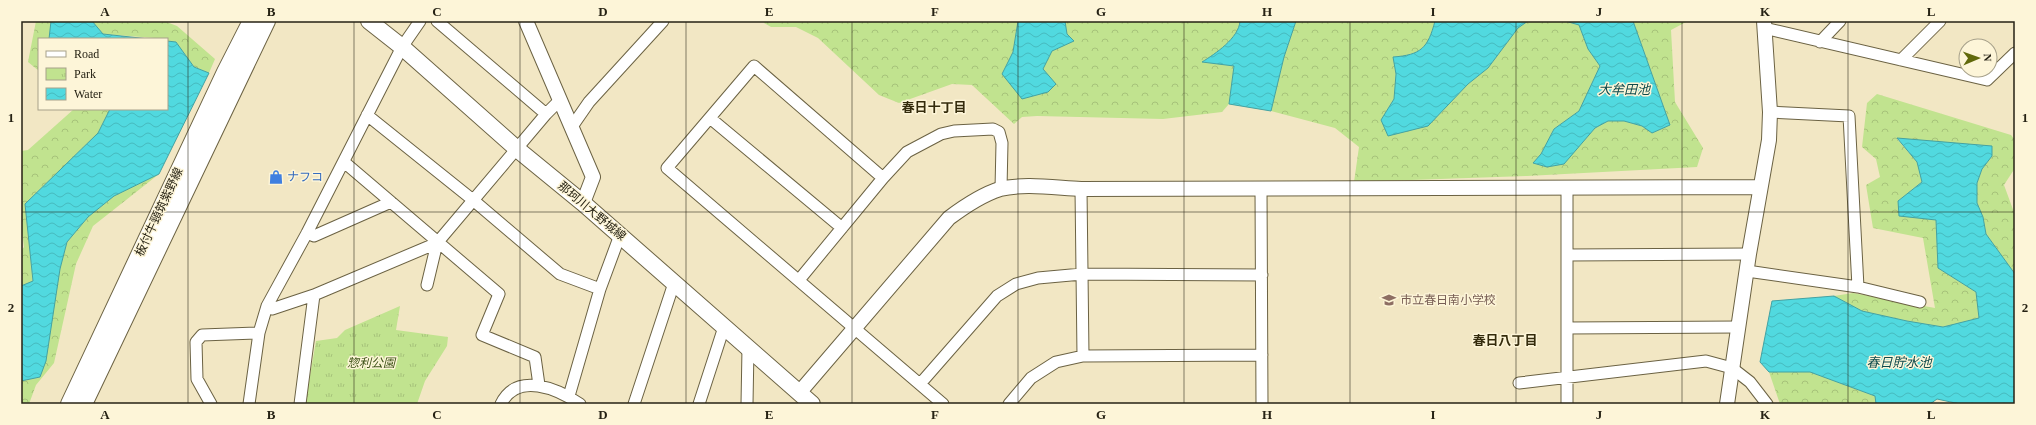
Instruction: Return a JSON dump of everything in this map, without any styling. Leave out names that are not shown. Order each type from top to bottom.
[{"type":"main road","name":"板付牛頸筑紫野線","points":[[69,404],[251,21]]},
{"type":"main road","name":"板付牛頸筑紫野線","points":[[84,404],[267,21]]},
{"type":"main road","name":"那珂川大野城線","points":[[369,21],[402,47],[517,149],[620,235],[748,348],[799,398],[812,404]]},
{"type":"street","points":[[249,404],[259,333],[267,306],[307,233],[402,47],[420,21]]},
{"type":"street","points":[[437,21],[546,114]]},
{"type":"street","points":[[526,21],[593,176],[583,203]]},
{"type":"street","points":[[1820,42],[1840,21]]},
{"type":"street","points":[[1901,60],[1940,21]]},
{"type":"street","points":[[572,128],[589,102],[657,23]]},
{"type":"street","points":[[1727,404],[1749,254],[1769,140],[1770,112],[1764,24],[1820,42],[1987,80],[2015,53]]},
{"type":"street","points":[[883,178],[754,66],[667,168],[799,280],[853,329],[943,404]]},
{"type":"street","points":[[267,306],[272,309],[314,295],[437,243],[546,114],[560,100]]},
{"type":"street","points":[[1770,112],[1849,116],[1858,287]]},
{"type":"street","points":[[368,115],[474,200],[560,274],[600,289]]},
{"type":"street","points":[[710,118],[842,228]]},
{"type":"street","points":[[799,280],[883,178],[907,152],[941,134],[954,131],[993,129],[999,132],[1002,143],[1001,189]]},
{"type":"street","points":[[344,162],[392,202],[437,243],[499,294],[482,335],[535,357],[539,385]]},
{"type":"street","points":[[799,398],[853,329],[949,218],[968,203],[1001,189],[1023,187],[1081,189],[1760,186]]},
{"type":"street","points":[[1567,187],[1567,404]]},
{"type":"street","points":[[1261,188],[1262,404]]},
{"type":"street","points":[[1081,189],[1083,356]]},
{"type":"street","points":[[307,233],[314,236],[392,202]]},
{"type":"street","points":[[569,396],[600,289],[620,235]]},
{"type":"street","points":[[427,285],[437,243]]},
{"type":"street","points":[[1567,255],[1749,254]]},
{"type":"street","points":[[1747,271],[1858,287],[1920,302]]},
{"type":"street","points":[[920,384],[997,296],[1016,284],[1038,278],[1082,274],[1262,275]]},
{"type":"street","points":[[634,404],[674,283]]},
{"type":"street","points":[[300,404],[314,295]]},
{"type":"street","points":[[699,404],[724,327]]},
{"type":"street","points":[[1567,328],[1739,327]]},
{"type":"street","points":[[211,404],[197,379],[196,342],[202,335],[259,333]]},
{"type":"street","points":[[747,404],[748,348]]},
{"type":"street","points":[[1009,404],[1031,378],[1056,362],[1083,356],[1262,355]]},
{"type":"street","points":[[1519,383],[1706,361],[1732,368],[1750,382],[1767,404]]},
{"type":"street","points":[[501,404],[503,399],[519,386],[539,385],[569,396],[580,404]]},
{"type":"green space","points":[[36,21],[51,21],[49,38],[38,38],[38,70],[28,62]]},
{"type":"green space","points":[[92,21],[164,21],[177,26],[215,59],[209,73],[194,67],[176,42],[168,41],[168,38],[103,34]]},
{"type":"green space","points":[[765,21],[1018,21],[1013,52],[1002,74],[1043,69],[1052,50],[1067,34],[1065,21],[1240,21],[1236,33],[1231,39],[1220,50],[1203,62],[1234,66],[1229,104],[1222,112],[1163,119],[1037,116],[1022,117],[1014,124],[972,85],[952,84],[899,103],[879,95],[818,38],[796,27],[771,27],[764,23]]},
{"type":"green space","points":[[1296,21],[1435,21],[1429,38],[1422,48],[1417,52],[1393,57],[1396,74],[1394,99],[1381,120],[1452,100],[1468,84],[1488,68],[1518,28],[1528,21],[1565,21],[1579,25],[1588,49],[1600,66],[1579,111],[1554,129],[1541,154],[1533,163],[1547,167],[1563,164],[1595,128],[1608,121],[1624,121],[1642,126],[1652,133],[1670,125],[1633,21],[1688,21],[1671,30],[1675,102],[1703,148],[1697,167],[1527,176],[1354,182],[1359,147],[1335,128],[1271,111],[1284,57]]},
{"type":"green space","points":[[1877,94],[2011,135],[2015,140],[2015,168],[2004,185],[2015,215],[2015,274],[1986,234],[1983,217],[1977,203],[1977,183],[1982,169],[1992,156],[1897,139],[1917,162],[1922,182],[1898,201],[1936,220],[1938,268],[1976,292],[1979,318],[1943,327],[1862,311],[1834,296],[1853,293],[1935,308],[1923,238],[1873,228],[1866,185],[1880,177],[1876,159],[1862,147],[1867,103]]},
{"type":"green space","points":[[73,110],[110,110],[98,133],[25,204],[33,282],[21,286],[21,251],[24,247],[21,224],[21,151],[28,150]]},
{"type":"green space","points":[[159,174],[93,226],[76,264],[54,363],[36,385],[29,404],[21,404],[21,381],[40,377],[60,269],[67,242],[88,217],[114,196]]},
{"type":"green space","name":"惣利公園","points":[[400,306],[396,330],[448,337],[447,346],[425,381],[417,404],[305,404],[316,341],[337,338],[345,330]]},
{"type":"green space","points":[[1769,372],[1810,372],[1875,396],[1876,404],[1780,404]]},
{"type":"water","points":[[51,21],[92,21],[103,34],[140,38],[49,38]]},
{"type":"water","points":[[1018,21],[1065,21],[1067,34],[1074,41],[1052,51],[1043,69],[1056,84],[1048,92],[1022,99],[1002,74],[1013,52]]},
{"type":"water","points":[[1240,21],[1296,21],[1284,57],[1271,111],[1229,104],[1234,66],[1202,62],[1226,45],[1239,27]]},
{"type":"water","points":[[1435,21],[1528,21],[1518,28],[1488,68],[1468,84],[1428,126],[1388,136],[1381,120],[1394,99],[1396,74],[1393,57],[1417,52],[1422,48],[1429,38]]},
{"type":"water","name":"大牟田池","points":[[1565,21],[1633,21],[1670,125],[1652,133],[1642,126],[1624,121],[1608,121],[1595,128],[1564,164],[1547,167],[1533,163],[1541,154],[1554,129],[1579,111],[1600,66],[1588,49],[1579,25]]},
{"type":"water","points":[[168,41],[176,42],[194,67],[209,73],[159,174],[114,196],[88,217],[67,242],[60,269],[46,361],[40,377],[21,381],[21,286],[33,281],[25,204],[98,133],[110,110],[168,110]]},
{"type":"water","name":"春日貯水池","points":[[1897,138],[1992,146],[1992,156],[1982,169],[1977,183],[1977,203],[1983,217],[1986,234],[2015,274],[2015,404],[1960,404],[1937,399],[1930,404],[1876,404],[1875,396],[1810,372],[1769,372],[1760,362],[1772,301],[1834,296],[1862,311],[1943,327],[1979,318],[1976,292],[1938,268],[1936,220],[1899,216],[1898,201],[1922,182],[1917,162]]},
{"type":"place","name":"ナフコ","points":[[276,177]]},
{"type":"place","name":"市立春日南小学校","points":[[1389,300]]},
{"type":"district","name":"春日十丁目","points":[[934,107]]},
{"type":"district","name":"春日八丁目","points":[[1505,340]]}]
